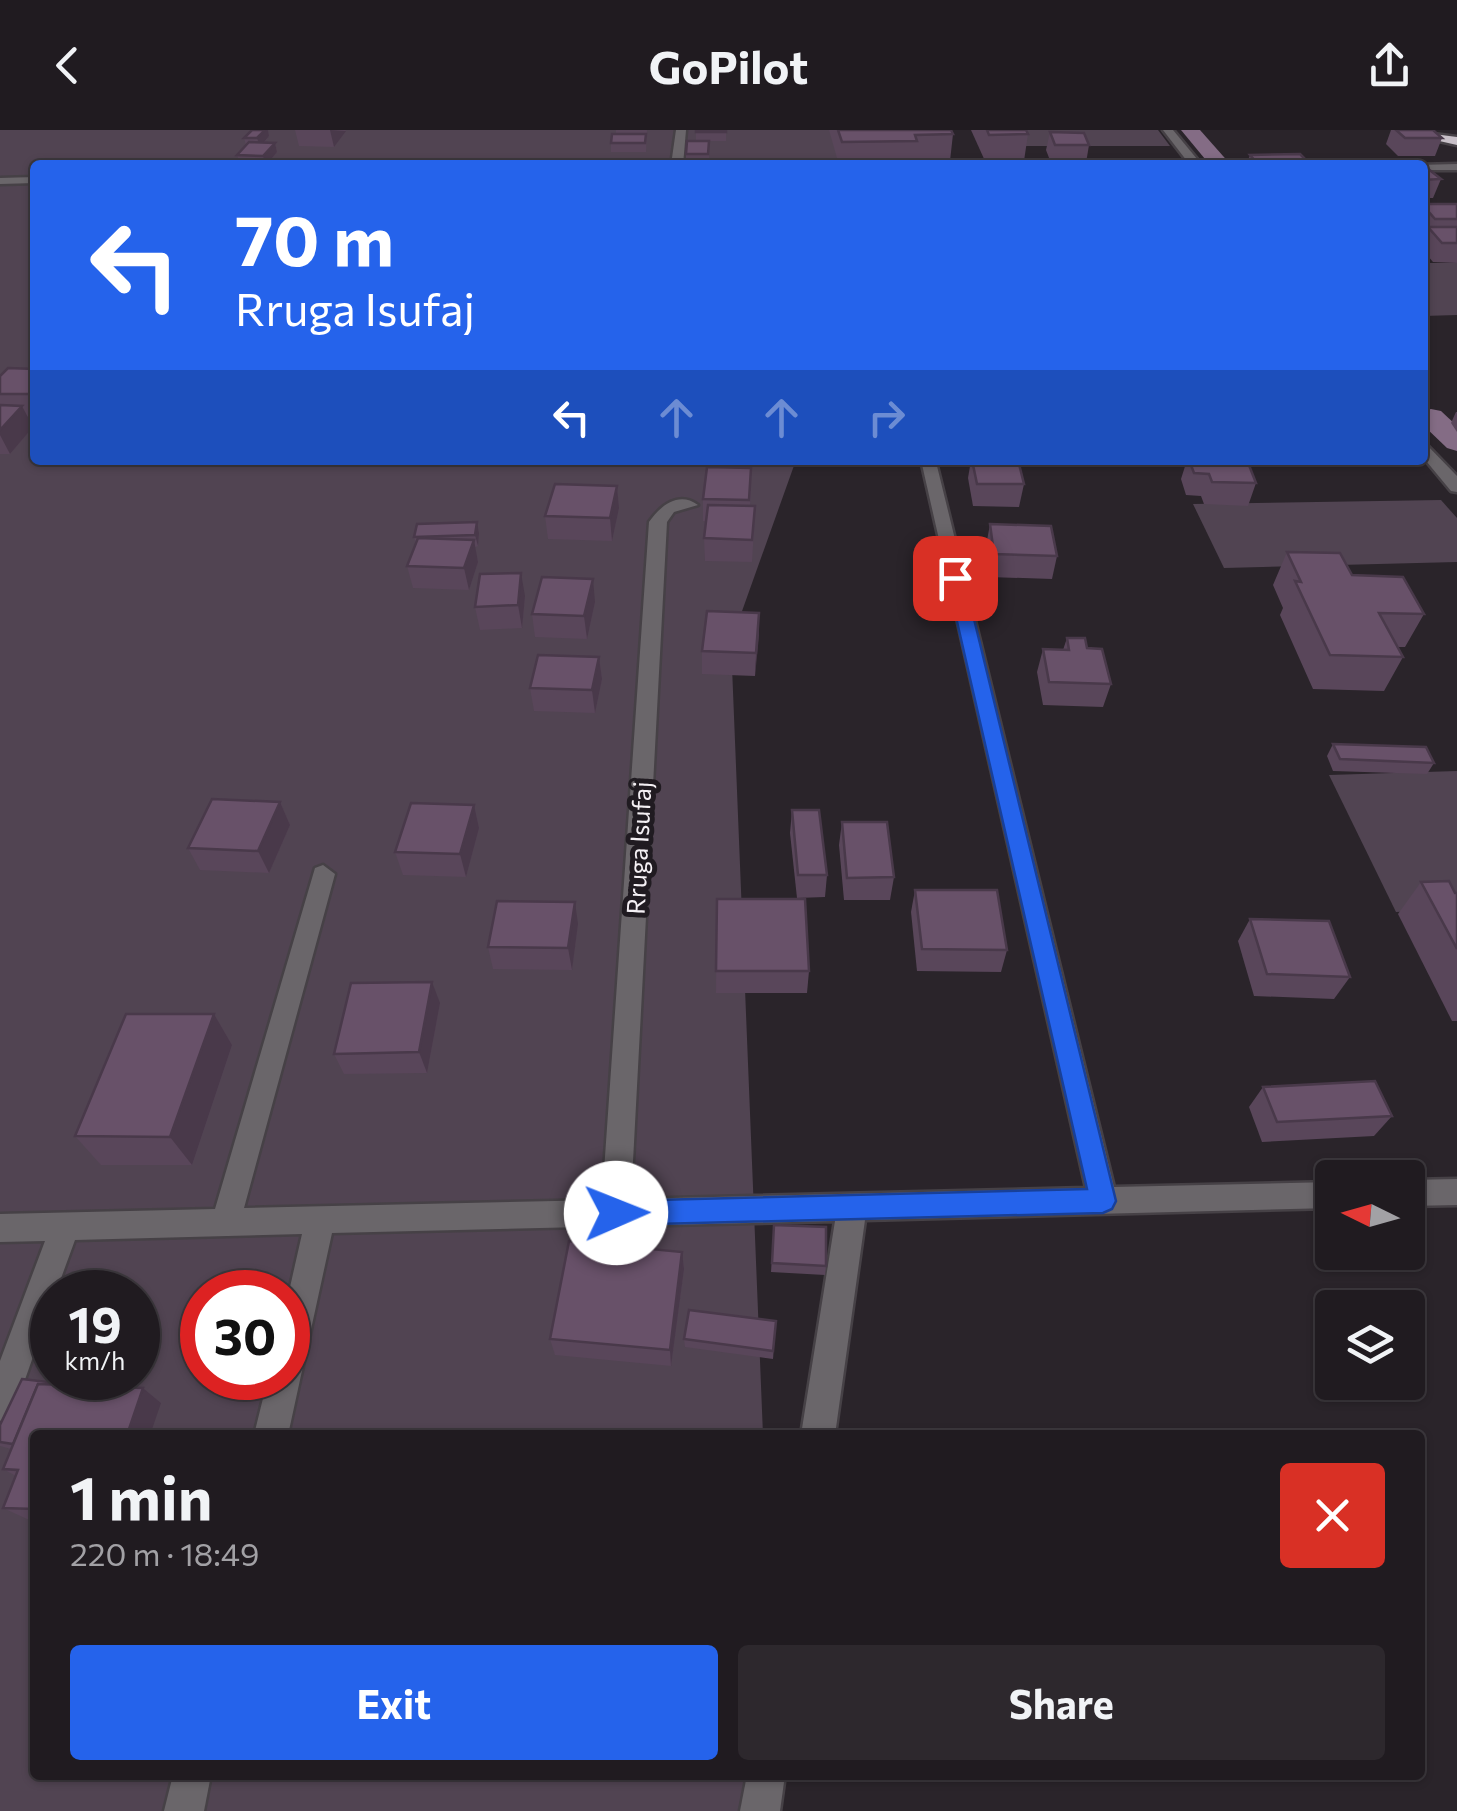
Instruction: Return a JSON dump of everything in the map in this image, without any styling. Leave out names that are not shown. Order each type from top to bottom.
[{"type":"highway","points":[[1408,130],[1457,142]]},
{"type":"street","points":[[677,160],[680,130]]},
{"type":"street","points":[[1168,130],[1192,160]]},
{"type":"street","points":[[1428,167],[1457,167]]},
{"type":"street","points":[[0,181],[30,180]]},
{"type":"street","points":[[1428,448],[1457,450]]},
{"type":"street","points":[[1428,452],[1457,488]]},
{"type":"street","points":[[929,465],[1103,1201]]},
{"type":"street","name":"Rruga Isufaj","points":[[616,1213],[658,522],[668,507],[690,505]]},
{"type":"street","points":[[226,1222],[323,874]]},
{"type":"street","points":[[1425,1193],[1457,1192]]},
{"type":"street","points":[[0,1228],[1315,1195]]},
{"type":"street","points":[[819,1430],[852,1207]]},
{"type":"street","points":[[309,1270],[320,1220]]},
{"type":"street","points":[[0,1405],[65,1226]]},
{"type":"street","points":[[272,1430],[279,1400]]},
{"type":"street","points":[[184,1811],[191,1780]]},
{"type":"street","points":[[760,1811],[765,1780]]},
{"type":"shaded area","points":[[0,130],[910,130],[901,160],[30,160],[30,465],[794,465],[731,642],[763,1430],[30,1430],[30,1780],[777,1780],[778,1811],[0,1811]]},
{"type":"shaded area","points":[[1017,130],[1158,130],[1170,146],[1026,146]]},
{"type":"shaded area","points":[[1428,262],[1457,263],[1457,315],[1428,316]]},
{"type":"shaded area","points":[[1441,500],[1457,518],[1457,562],[1224,568],[1193,504]]},
{"type":"shaded area","points":[[1457,771],[1457,909],[1396,912],[1329,775]]},
{"type":"building","points":[[252,130],[265,130],[257,138],[244,138]]},
{"type":"building","points":[[838,130],[951,130],[953,134],[915,135],[917,141],[842,142]]},
{"type":"building","points":[[987,130],[1026,130],[1028,134],[989,135]]},
{"type":"building","points":[[1396,130],[1433,130],[1442,138],[1405,138]]},
{"type":"building","points":[[1050,132],[1084,133],[1089,145],[1055,145]]},
{"type":"building","points":[[612,134],[646,134],[645,143],[611,143]]},
{"type":"building","points":[[687,141],[709,141],[708,154],[686,154]]},
{"type":"building","points":[[249,142],[275,143],[263,156],[237,155]]},
{"type":"building","points":[[1300,154],[1306,160],[1254,160],[1250,155]]},
{"type":"building","points":[[1428,169],[1441,179],[1428,180]]},
{"type":"building","points":[[1428,204],[1457,204],[1457,219],[1435,219]]},
{"type":"building","points":[[1428,227],[1457,227],[1457,243],[1442,243]]},
{"type":"building","points":[[8,368],[30,369],[30,393],[0,394],[0,376]]},
{"type":"building","points":[[0,405],[22,406],[0,430]]},
{"type":"building","points":[[973,465],[1019,465],[1024,484],[977,484]]},
{"type":"building","points":[[1191,465],[1249,465],[1256,483],[1212,482],[1209,474],[1194,473]]},
{"type":"building","points":[[707,467],[751,468],[749,500],[703,499]]},
{"type":"building","points":[[555,484],[617,486],[610,518],[545,516]]},
{"type":"building","points":[[708,505],[755,506],[752,540],[704,538]]},
{"type":"building","points":[[477,522],[475,535],[414,537],[417,524]]},
{"type":"building","points":[[990,524],[1051,526],[1057,556],[994,554]]},
{"type":"building","points":[[418,538],[474,540],[464,568],[407,566]]},
{"type":"building","points":[[1287,552],[1340,553],[1352,575],[1403,577],[1424,614],[1379,613],[1403,657],[1330,655],[1295,581],[1301,582]]},
{"type":"building","points":[[521,573],[518,605],[475,607],[480,574]]},
{"type":"building","points":[[542,577],[593,579],[584,616],[532,614]]},
{"type":"building","points":[[707,611],[759,613],[756,653],[702,651]]},
{"type":"building","points":[[1067,638],[1085,638],[1087,648],[1102,649],[1111,684],[1049,682],[1043,649],[1069,650]]},
{"type":"building","points":[[538,655],[599,657],[592,690],[530,688]]},
{"type":"building","points":[[1333,744],[1426,747],[1434,763],[1340,759]]},
{"type":"building","points":[[212,799],[280,802],[258,851],[188,848]]},
{"type":"building","points":[[411,803],[474,805],[460,854],[395,852]]},
{"type":"building","points":[[792,810],[819,810],[827,875],[798,875]]},
{"type":"building","points":[[842,822],[887,822],[894,877],[847,878]]},
{"type":"building","points":[[1449,881],[1457,893],[1457,949],[1421,882]]},
{"type":"building","points":[[915,890],[997,890],[1007,950],[922,949]]},
{"type":"building","points":[[717,899],[805,899],[809,971],[716,971]]},
{"type":"building","points":[[497,901],[575,902],[568,948],[488,947]]},
{"type":"building","points":[[1250,919],[1329,921],[1350,977],[1267,974]]},
{"type":"building","points":[[432,982],[419,1052],[334,1054],[351,983]]},
{"type":"building","points":[[126,1014],[214,1014],[170,1137],[75,1136]]},
{"type":"building","points":[[1375,1081],[1392,1116],[1277,1122],[1263,1087]]},
{"type":"building","points":[[774,1225],[826,1227],[826,1266],[772,1263]]},
{"type":"building","points":[[569,1241],[682,1252],[670,1350],[550,1339]]},
{"type":"building","points":[[689,1310],[776,1321],[773,1351],[684,1339]]},
{"type":"building","points":[[22,1379],[30,1380],[31,1400],[13,1444],[0,1442],[0,1425]]},
{"type":"building","points":[[31,1400],[139,1400],[129,1430],[30,1430],[30,1509],[3,1508],[18,1470],[3,1469]]},
{"type":"waterway","points":[[1190,130],[1217,160]]},
{"type":"waterway","points":[[1431,417],[1457,442]]},
{"type":"route","points":[[616,1213],[1103,1201],[955,578]]}]
